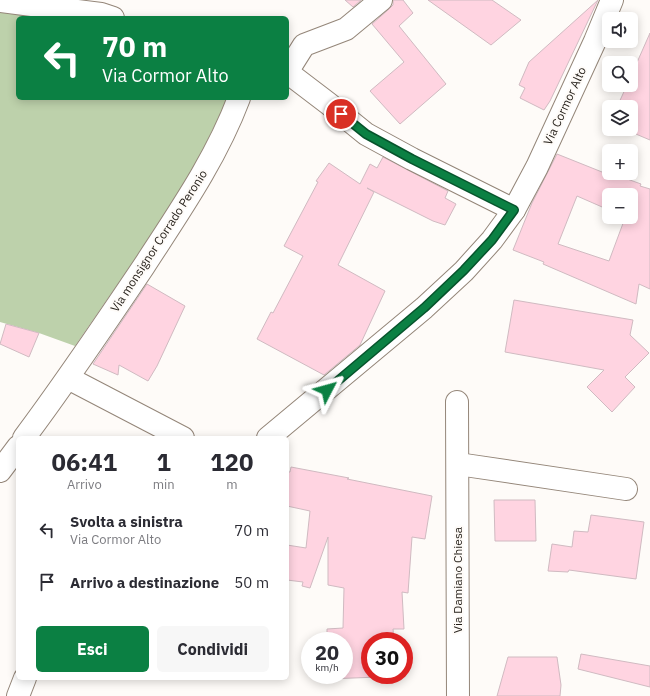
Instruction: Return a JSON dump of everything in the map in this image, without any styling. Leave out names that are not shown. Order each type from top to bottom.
[{"type":"street","points":[[0,0],[94,13],[105,16]]},
{"type":"street","points":[[289,69],[304,45],[346,29],[381,0]]},
{"type":"street","name":"Via Cormor Alto","points":[[270,436],[424,308],[464,270],[492,240],[514,210],[537,167],[595,41],[612,0]]},
{"type":"street","points":[[289,74],[366,134],[412,159],[514,210]]},
{"type":"street","name":"Via monsignor Corrado Peronio","points":[[25,436],[68,378],[187,200],[206,169],[238,100]]},
{"type":"street","points":[[68,378],[179,436]]},
{"type":"street","name":"Via Damiano Chiesa","points":[[457,402],[458,696]]},
{"type":"street","points":[[0,471],[16,450]]},
{"type":"street","points":[[458,464],[626,489]]},
{"type":"street","points":[[18,696],[24,680]]},
{"type":"green space","points":[[0,7],[62,16],[16,16],[16,100],[227,100],[199,158],[167,213],[75,346],[39,333],[0,322]]},
{"type":"building","points":[[345,0],[361,0],[353,7]]},
{"type":"building","points":[[393,0],[403,0],[413,13],[399,26],[446,84],[400,124],[370,91],[404,62],[372,24],[393,5]]},
{"type":"building","points":[[428,0],[492,0],[521,20],[491,45]]},
{"type":"building","points":[[598,0],[550,101],[544,110],[520,98],[525,88],[519,85],[529,62]]},
{"type":"building","points":[[650,33],[650,140],[638,135],[638,100],[620,100],[624,92],[638,92],[638,60]]},
{"type":"building","points":[[557,154],[602,172],[602,180],[630,180],[641,184],[640,186],[650,189],[650,289],[639,284],[636,304],[543,264],[544,262],[513,250],[532,203]],"holes":[[[602,188],[638,188],[638,224],[623,224],[609,261],[558,244],[577,196],[602,207]]]},
{"type":"building","points":[[383,157],[448,191],[445,198],[456,204],[445,225],[433,221],[367,188],[374,192],[338,265],[385,291],[360,345],[324,375],[257,339],[271,312],[273,313],[303,256],[284,246],[318,182],[316,181],[329,163],[360,184],[370,164],[377,168]]},
{"type":"building","points":[[147,284],[185,306],[157,366],[148,381],[119,365],[118,375],[93,364]]},
{"type":"building","points":[[514,300],[633,320],[630,335],[649,353],[625,377],[635,387],[612,412],[587,387],[604,370],[505,352]]},
{"type":"building","points":[[6,324],[39,333],[29,357],[0,344]]},
{"type":"building","points":[[291,467],[432,496],[425,539],[412,537],[408,593],[402,592],[404,629],[393,629],[393,632],[361,632],[361,678],[353,678],[353,632],[327,632],[327,629],[343,628],[344,588],[328,585],[328,537],[310,588],[302,586],[303,582],[289,580],[289,545],[306,548],[310,511],[289,506],[289,472]]},
{"type":"building","points":[[494,500],[535,500],[536,541],[495,541]]},
{"type":"building","points":[[591,515],[644,522],[636,579],[569,570],[568,572],[548,571],[552,544],[572,547],[574,531],[588,532]]},
{"type":"building","points":[[581,654],[650,666],[650,687],[578,669]]},
{"type":"building","points":[[508,657],[557,657],[561,685],[560,696],[497,696]]},
{"type":"route","points":[[327,390],[424,308],[464,270],[492,240],[514,210],[412,159],[366,134],[341,114]]}]
